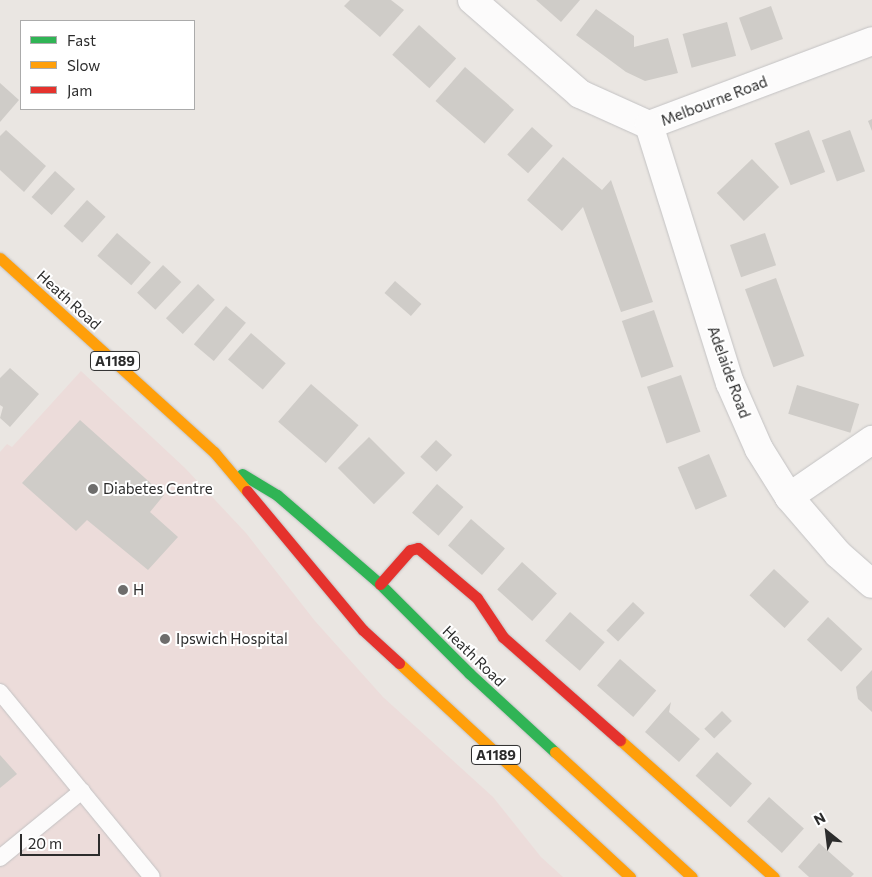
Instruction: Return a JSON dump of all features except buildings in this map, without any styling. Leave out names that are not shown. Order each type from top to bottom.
[{"type":"main road","name":"Heath Road","points":[[0,258],[228,465],[364,630],[630,877]]},
{"type":"main road","name":"Heath Road","points":[[228,465],[277,496],[380,584],[469,673],[692,877]]},
{"type":"main road","points":[[380,584],[410,550],[418,548],[477,598],[503,637],[774,877]]},
{"type":"street","name":"Melbourne Road","points":[[472,0],[580,94],[649,125],[872,41]]},
{"type":"street","name":"Adelaide Road","points":[[649,125],[730,383],[759,449],[790,497],[838,554],[872,584]]},
{"type":"street","points":[[790,497],[872,440]]},
{"type":"lane","points":[[0,692],[152,877]]},
{"type":"lane","points":[[0,858],[82,792]]},
{"type":"shaded area","name":"Ipswich Hospital","points":[[81,371],[185,468],[246,533],[315,621],[383,697],[493,797],[541,857],[563,877],[0,877],[0,452],[7,444],[12,447]]},
{"type":"traffic: fast","points":[[242,474],[277,495],[380,584],[469,673],[555,752]]},
{"type":"traffic: slow","points":[[0,258],[214,452],[247,491]]},
{"type":"traffic: slow","points":[[399,663],[630,877]]},
{"type":"traffic: slow","points":[[620,740],[774,877]]},
{"type":"traffic: slow","points":[[555,752],[692,877]]},
{"type":"traffic: jam","points":[[247,491],[363,630],[399,663]]},
{"type":"traffic: jam","points":[[380,584],[410,550],[418,548],[477,598],[503,637],[620,740]]},
{"type":"place","name":"Diabetes Centre","points":[[93,489]]},
{"type":"place","name":"H","points":[[123,590]]},
{"type":"place","name":"Ipswich Hospital","points":[[165,639]]}]
